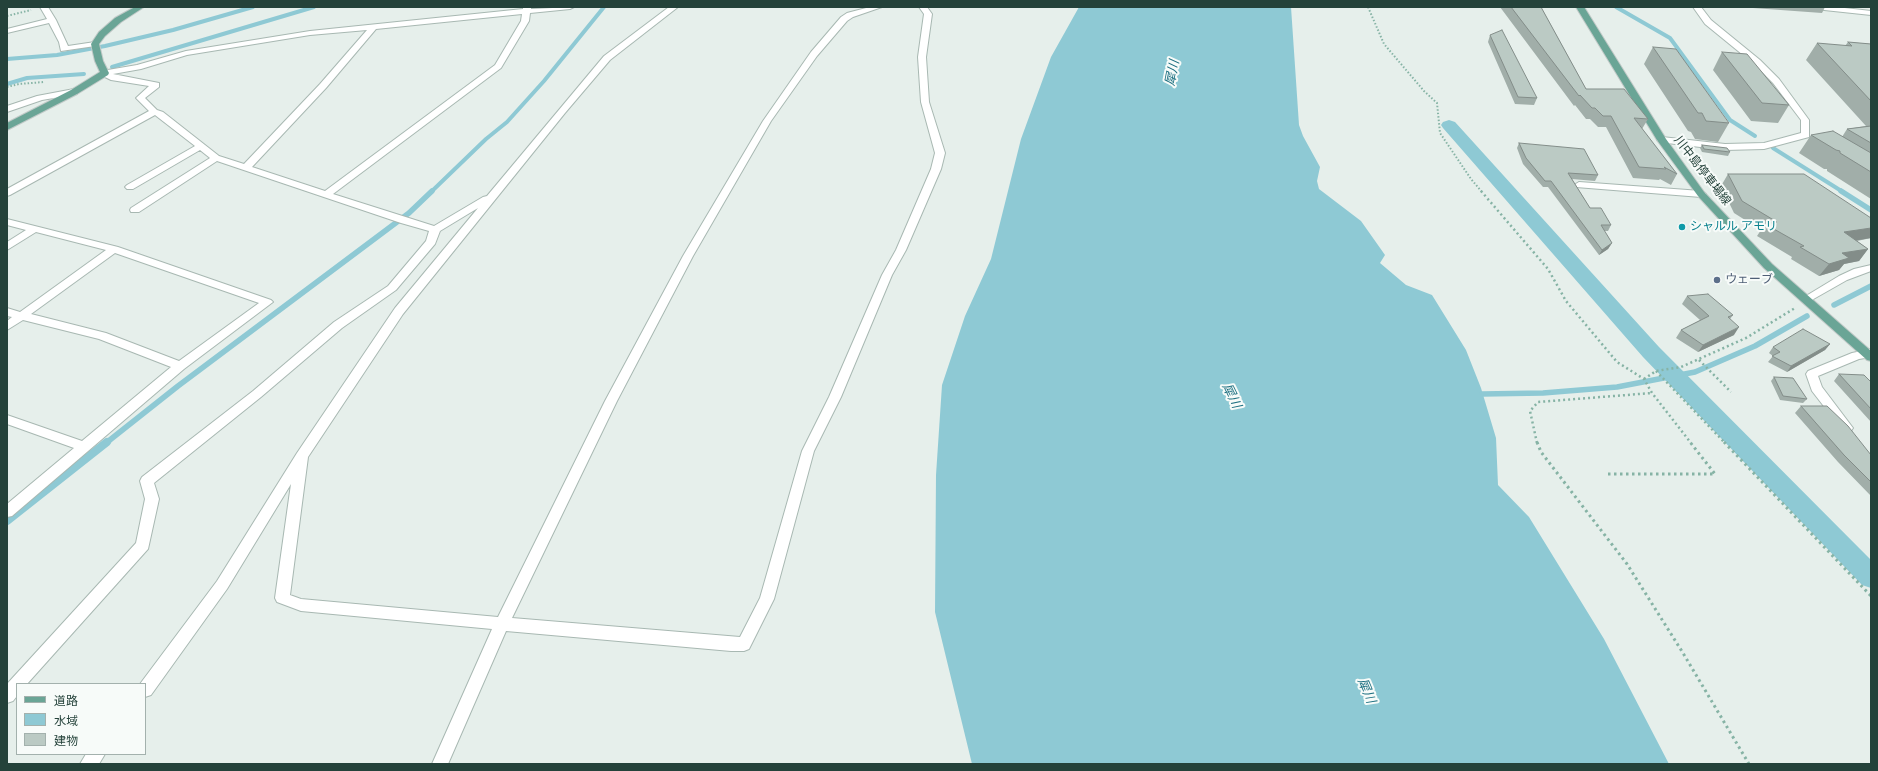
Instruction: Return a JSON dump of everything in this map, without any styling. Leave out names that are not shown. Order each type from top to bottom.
[{"type":"main road","points":[[7,127],[74,92],[105,73],[99,61],[96,47],[102,34],[118,20],[140,7]]},
{"type":"main road","name":"川中島停車場線","points":[[1580,7],[1662,140],[1701,194],[1741,239],[1806,299],[1870,354]]},
{"type":"street","points":[[44,7],[63,42],[64,49],[96,47]]},
{"type":"street","points":[[105,73],[138,67],[186,53],[310,33],[526,9],[570,7]]},
{"type":"street","points":[[146,689],[222,585],[302,456],[399,311],[607,58],[674,7]]},
{"type":"street","points":[[440,764],[502,624],[611,402],[688,256],[767,121],[814,54],[844,19],[850,15],[878,7]]},
{"type":"street","points":[[302,456],[282,598],[301,605],[502,624],[744,644],[767,599],[808,451],[835,397],[887,275],[901,250],[936,169],[940,153],[925,102],[922,56],[928,14],[923,7]]},
{"type":"street","points":[[1662,140],[1725,147],[1764,146],[1809,137],[1805,120],[1776,81],[1757,62],[1708,22],[1697,7]]},
{"type":"street","points":[[1815,7],[1871,13]]},
{"type":"street","points":[[326,195],[498,66],[517,32],[525,21],[526,9]]},
{"type":"street","points":[[7,31],[52,20]]},
{"type":"street","points":[[246,168],[323,86],[374,26]]},
{"type":"street","points":[[105,73],[114,78],[156,85],[140,98],[154,112],[160,114],[216,158],[400,219],[436,228]]},
{"type":"street","points":[[7,109],[40,98],[74,92]]},
{"type":"street","points":[[7,194],[154,112]]},
{"type":"street","points":[[130,187],[201,146]]},
{"type":"street","points":[[135,210],[216,158]]},
{"type":"street","points":[[1571,177],[1580,188],[1701,194]]},
{"type":"street","points":[[18,683],[143,545],[152,499],[147,481],[257,394],[338,325],[392,288],[431,242],[436,228],[493,195]]},
{"type":"street","points":[[7,222],[114,249],[267,302],[180,366],[7,512]]},
{"type":"street","points":[[7,247],[34,229]]},
{"type":"street","points":[[7,326],[114,249]]},
{"type":"street","points":[[1806,299],[1843,278],[1858,271],[1871,268]]},
{"type":"street","points":[[7,312],[102,336],[180,366]]},
{"type":"street","points":[[1853,436],[1816,388],[1812,374],[1856,356],[1870,354]]},
{"type":"street","points":[[7,419],[85,447]]},
{"type":"street","points":[[7,696],[16,685]]},
{"type":"street","points":[[88,764],[96,755]]},
{"type":"path","points":[[1368,7],[1384,44],[1424,91],[1437,102],[1440,133],[1471,179],[1548,269],[1566,302],[1617,362],[1644,379],[1652,393],[1715,474],[1608,474]]},
{"type":"path","points":[[7,16],[35,9]]},
{"type":"path","points":[[1644,379],[1656,371],[1681,367],[1746,338],[1800,306],[1806,299]]},
{"type":"path","points":[[1699,360],[1731,392]]},
{"type":"path","points":[[1656,371],[1659,376],[1761,480],[1871,596]]},
{"type":"path","points":[[1652,393],[1538,402],[1530,411],[1535,438],[1541,452],[1627,564],[1683,653],[1749,764]]},
{"type":"water","name":"犀川","points":[[1079,7],[1291,7],[1299,125],[1303,136],[1320,167],[1317,181],[1319,189],[1361,221],[1385,255],[1380,263],[1406,285],[1432,295],[1466,350],[1481,388],[1496,438],[1498,485],[1529,517],[1604,639],[1669,764],[972,764],[935,612],[936,475],[942,385],[965,316],[991,259],[1021,139],[1051,57]]},
{"type":"building","points":[[1511,7],[1541,7],[1586,89],[1624,89],[1648,119],[1634,118],[1677,174],[1664,167],[1666,169],[1639,167],[1611,116],[1603,116],[1595,108],[1592,108],[1580,95],[1579,96]]},
{"type":"building","points":[[1502,30],[1537,98],[1518,97],[1490,35]]},
{"type":"building","points":[[1848,42],[1871,44],[1871,101],[1817,43],[1852,46]]},
{"type":"building","points":[[1653,47],[1676,49],[1729,123],[1706,121],[1702,113],[1698,113]]},
{"type":"building","points":[[1722,52],[1747,54],[1789,105],[1762,103]]},
{"type":"building","points":[[1871,126],[1871,143],[1847,129]]},
{"type":"building","points":[[1833,131],[1871,153],[1871,172],[1840,153],[1840,151],[1811,135]]},
{"type":"building","points":[[1519,143],[1584,149],[1598,175],[1568,173],[1590,208],[1601,208],[1611,225],[1601,225],[1612,243],[1602,250],[1551,181],[1545,181],[1526,158]]},
{"type":"building","points":[[1702,145],[1727,148],[1730,152],[1704,149]]},
{"type":"building","points":[[1728,174],[1804,174],[1871,218],[1871,228],[1844,232],[1868,249],[1842,253],[1849,258],[1829,264],[1800,247],[1804,246],[1765,224],[1777,222],[1742,201]]},
{"type":"building","points":[[1708,294],[1733,315],[1728,317],[1739,327],[1703,345],[1681,330],[1709,316],[1687,296]]},
{"type":"building","points":[[1803,329],[1830,344],[1791,366],[1772,356],[1780,352],[1773,347]]},
{"type":"building","points":[[1839,374],[1864,375],[1871,382],[1871,409]]},
{"type":"building","points":[[1774,377],[1793,378],[1807,399],[1783,396]]},
{"type":"building","points":[[1801,406],[1827,406],[1848,426],[1871,455],[1871,482],[1844,455]]},
{"type":"waterway","points":[[7,59],[57,55],[105,46],[173,30],[253,7]]},
{"type":"waterway","points":[[112,67],[314,7]]},
{"type":"waterway","points":[[431,192],[486,139],[507,122],[544,81],[604,7]]},
{"type":"waterway","points":[[1616,7],[1670,38],[1730,120],[1755,136]]},
{"type":"waterway","points":[[7,84],[27,78],[84,74]]},
{"type":"waterway","points":[[1449,125],[1651,352],[1871,577]]},
{"type":"waterway","points":[[1773,148],[1843,192]]},
{"type":"waterway","points":[[106,443],[178,386],[409,213],[432,191]]},
{"type":"waterway","points":[[1841,191],[1871,210]]},
{"type":"waterway","points":[[1834,305],[1871,286]]},
{"type":"waterway","points":[[1482,394],[1543,393],[1617,387],[1695,372],[1755,346],[1807,316]]},
{"type":"waterway","points":[[7,521],[107,442]]},
{"type":"place","name":"シャルル アモリ","points":[[1682,227]]},
{"type":"place","name":"ウェーブ","points":[[1717,280]]}]
